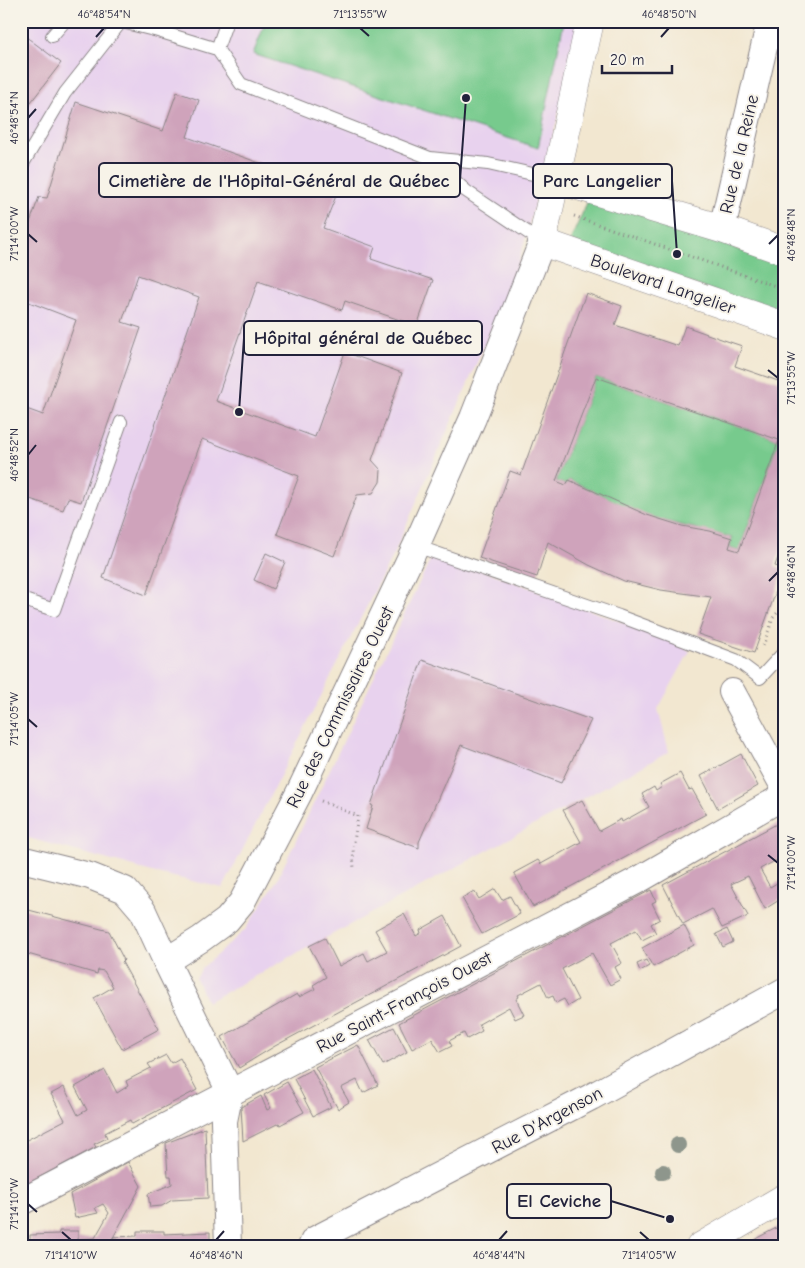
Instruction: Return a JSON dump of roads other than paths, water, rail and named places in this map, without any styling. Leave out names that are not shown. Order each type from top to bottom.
[{"type":"street","points":[[542,242],[590,21]]},
{"type":"street","name":"Rue de la Reine","points":[[722,229],[770,21]]},
{"type":"street","points":[[555,179],[722,229],[784,251]]},
{"type":"street","name":"Boulevard Langelier","points":[[542,242],[784,326]]},
{"type":"street","name":"Rue des Commissaires Ouest","points":[[166,961],[227,920],[242,902],[299,793],[416,546],[473,418],[542,242]]},
{"type":"street","points":[[732,692],[784,787]]},
{"type":"street","name":"Rue Saint-François Ouest","points":[[21,1202],[640,879],[784,796]]},
{"type":"street","points":[[21,859],[90,876],[125,890],[143,911],[230,1092],[224,1121],[228,1247]]},
{"type":"street","name":"Rue D'Argenson","points":[[310,1247],[314,1240],[591,1097],[784,991]]},
{"type":"street","points":[[700,1247],[784,1198]]},
{"type":"lane","points":[[52,36],[65,21]]},
{"type":"lane","points":[[218,49],[227,21]]},
{"type":"lane","points":[[21,167],[65,93],[120,22],[160,26],[218,49],[241,84],[430,158],[488,164],[555,179]]},
{"type":"lane","points":[[430,158],[466,191],[542,242]]},
{"type":"lane","points":[[21,599],[54,610],[121,422]]},
{"type":"lane","points":[[416,546],[619,616],[727,656],[736,660],[760,678],[784,652]]},
{"type":"place","name":"Cimetière de l'Hôpital-Général de Québec","points":[[466,98]]},
{"type":"place","name":"Parc Langelier","points":[[677,254]]},
{"type":"place","name":"Hôpital général de Québec","points":[[239,412]]},
{"type":"place","name":"El Ceviche","points":[[670,1219]]}]
